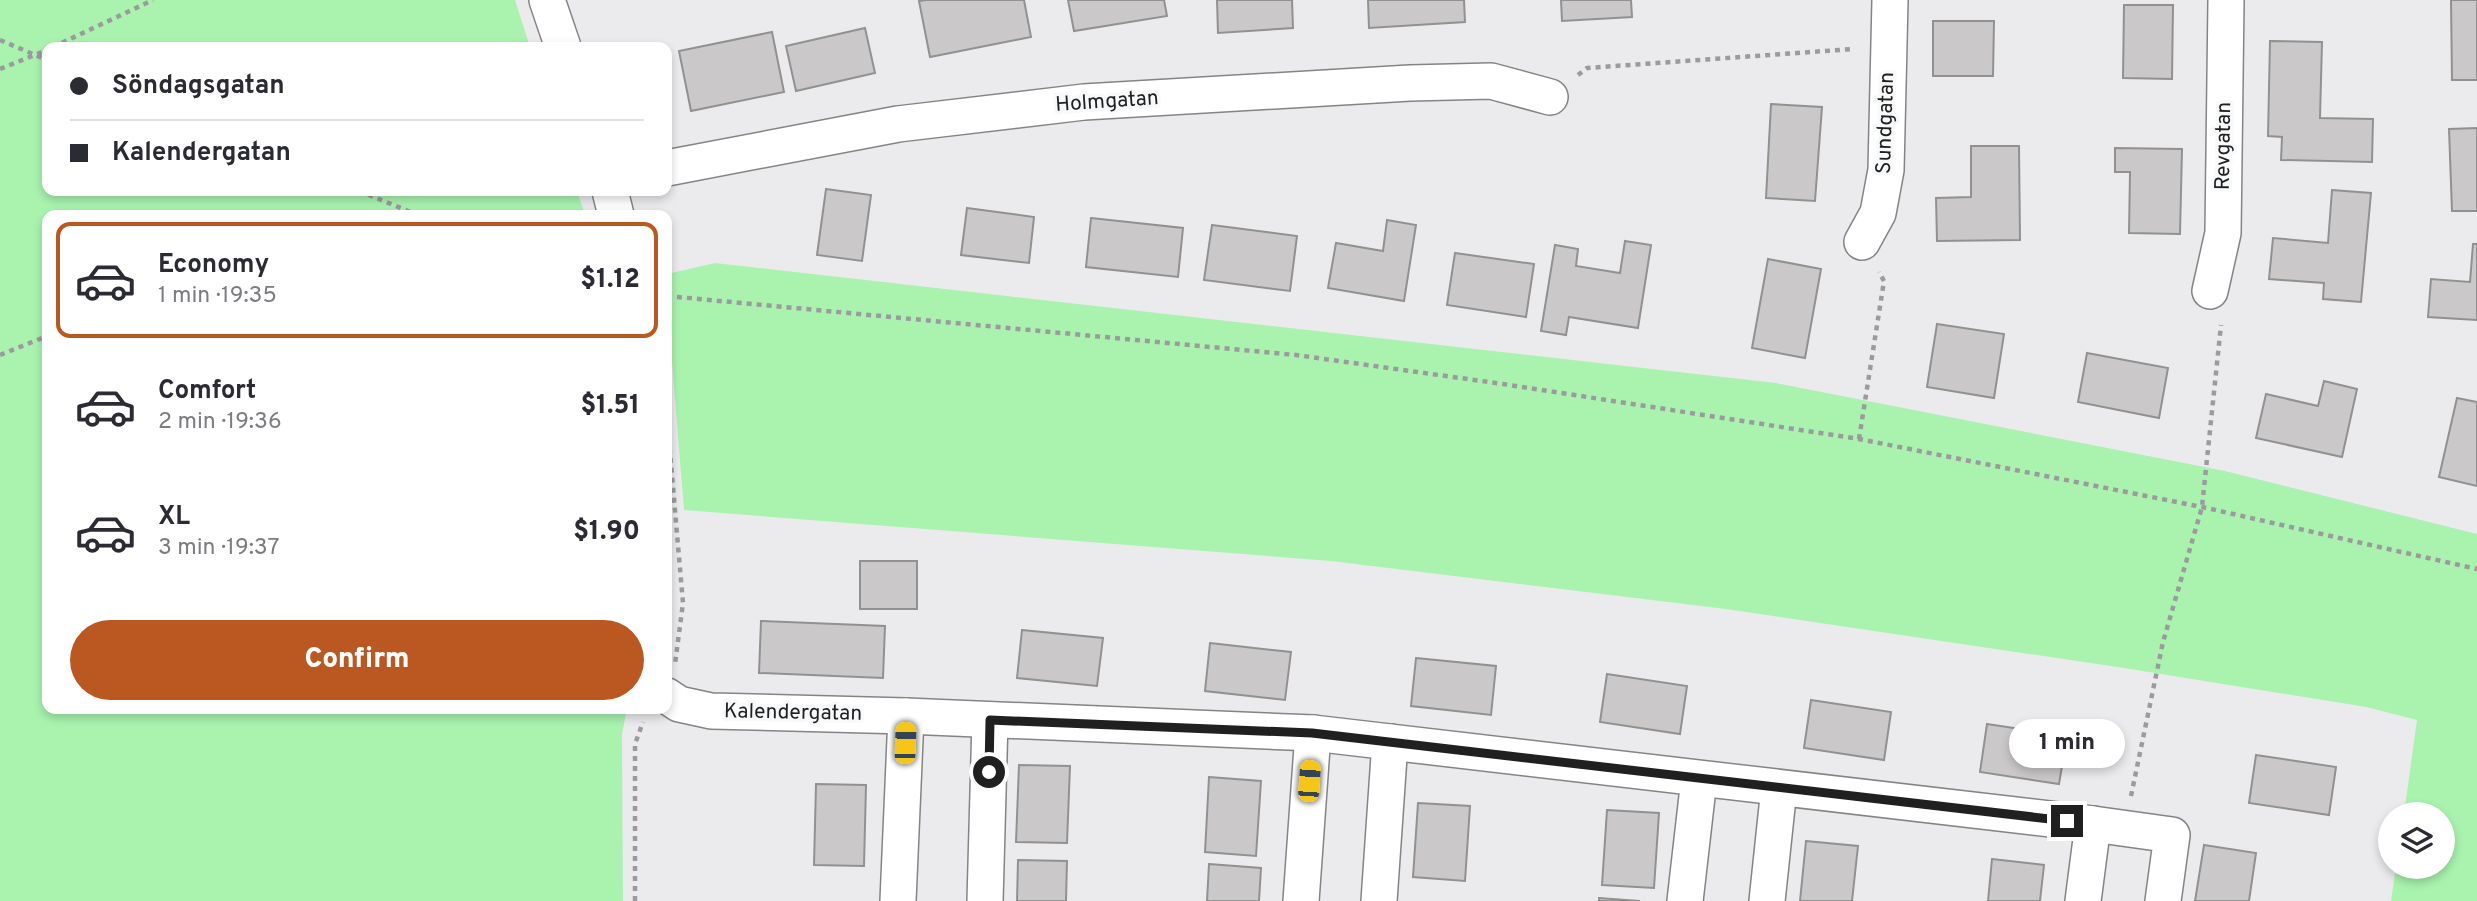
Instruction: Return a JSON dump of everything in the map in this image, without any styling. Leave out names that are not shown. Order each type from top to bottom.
[{"type":"street","points":[[547,0],[561,42]]},
{"type":"street","name":"Sundgatan","points":[[1862,242],[1878,213],[1886,170],[1890,0]]},
{"type":"street","name":"Revgatan","points":[[2210,291],[2223,233],[2226,0]]},
{"type":"street","name":"Holmgatan","points":[[672,168],[898,124],[1084,102],[1410,83],[1491,81],[1550,96]]},
{"type":"street","name":"Kalendergatan","points":[[672,699],[679,704],[711,711],[906,716],[1312,733],[2172,835],[2163,901]]},
{"type":"street","points":[[898,901],[906,716]]},
{"type":"street","points":[[985,901],[990,720]]},
{"type":"street","points":[[1301,901],[1312,733]]},
{"type":"street","points":[[1380,901],[1390,742]]},
{"type":"street","points":[[1685,901],[1699,779]]},
{"type":"street","points":[[1767,901],[1779,788]]},
{"type":"street","points":[[2083,901],[2108,827]]},
{"type":"path","points":[[64,42],[153,0]]},
{"type":"path","points":[[0,40],[42,58]]},
{"type":"path","points":[[1550,96],[1587,68],[1889,47]]},
{"type":"path","points":[[0,69],[42,52]]},
{"type":"path","points":[[371,196],[406,210]]},
{"type":"path","points":[[1859,439],[1884,281],[1862,242]]},
{"type":"path","points":[[2108,827],[2202,507],[2222,328],[2210,291]]},
{"type":"path","points":[[672,296],[1296,355],[1503,384],[1859,439],[2202,507],[2477,569]]},
{"type":"path","points":[[0,355],[42,338]]},
{"type":"path","points":[[672,480],[682,603],[676,661],[672,670]]},
{"type":"path","points":[[635,901],[635,744],[651,714]]},
{"type":"green space","points":[[0,0],[515,0],[528,42],[42,42],[42,196],[579,196],[583,210],[42,210],[42,714],[626,714],[622,734],[623,901],[0,901]]},
{"type":"green space","points":[[715,263],[1776,383],[2225,471],[2477,534],[2477,901],[2391,901],[2394,879],[2455,879],[2455,802],[2406,802],[2417,720],[2366,707],[2124,668],[1726,609],[1331,561],[684,510],[672,361],[672,273]]},
{"type":"building","points":[[1024,0],[1031,37],[930,57],[919,1]]},
{"type":"building","points":[[1068,0],[1164,0],[1167,16],[1074,31]]},
{"type":"building","points":[[1217,0],[1292,0],[1293,28],[1218,33]]},
{"type":"building","points":[[1368,0],[1464,0],[1465,22],[1369,28]]},
{"type":"building","points":[[1561,0],[1631,0],[1632,17],[1562,21]]},
{"type":"building","points":[[2451,0],[2477,0],[2477,80],[2452,80]]},
{"type":"building","points":[[2124,5],[2173,5],[2172,79],[2123,78]]},
{"type":"building","points":[[1933,21],[1994,21],[1993,76],[1933,76]]},
{"type":"building","points":[[865,28],[875,73],[796,91],[786,46]]},
{"type":"building","points":[[772,32],[784,92],[691,111],[679,51]]},
{"type":"building","points":[[2270,41],[2322,42],[2320,118],[2373,119],[2372,162],[2281,160],[2282,137],[2268,136]]},
{"type":"building","points":[[1771,104],[1822,107],[1815,201],[1766,198]]},
{"type":"building","points":[[2477,128],[2477,211],[2452,211],[2449,129]]},
{"type":"building","points":[[1971,146],[2019,146],[2020,240],[1937,241],[1936,198],[1971,197]]},
{"type":"building","points":[[2115,148],[2182,149],[2180,234],[2129,233],[2130,172],[2115,172]]},
{"type":"building","points":[[826,189],[871,195],[862,261],[817,255]]},
{"type":"building","points":[[2332,190],[2371,193],[2361,302],[2323,299],[2324,283],[2269,279],[2273,238],[2328,243]]},
{"type":"building","points":[[967,208],[1034,217],[1029,263],[961,255]]},
{"type":"building","points":[[1091,218],[1183,228],[1178,277],[1086,267]]},
{"type":"building","points":[[1387,220],[1416,225],[1404,301],[1328,288],[1336,243],[1383,251]]},
{"type":"building","points":[[1212,225],[1297,236],[1290,291],[1204,280]]},
{"type":"building","points":[[1625,241],[1651,245],[1638,328],[1569,317],[1566,335],[1541,331],[1555,245],[1578,249],[1576,266],[1620,273]]},
{"type":"building","points":[[2473,244],[2477,244],[2477,320],[2428,317],[2431,279],[2470,282]]},
{"type":"building","points":[[1455,253],[1534,264],[1526,317],[1447,305]]},
{"type":"building","points":[[1768,259],[1821,269],[1805,358],[1752,348]]},
{"type":"building","points":[[1937,324],[2004,334],[1994,398],[1927,387]]},
{"type":"building","points":[[2087,353],[2168,368],[2159,418],[2078,402]]},
{"type":"building","points":[[2324,381],[2357,389],[2342,457],[2256,438],[2266,394],[2318,406]]},
{"type":"building","points":[[2457,398],[2477,402],[2477,486],[2439,477]]},
{"type":"building","points":[[860,561],[917,561],[917,609],[860,609]]},
{"type":"building","points":[[761,621],[885,626],[883,678],[759,673]]},
{"type":"building","points":[[1022,630],[1103,638],[1097,686],[1017,678]]},
{"type":"building","points":[[1210,643],[1291,652],[1285,700],[1205,691]]},
{"type":"building","points":[[1416,658],[1496,666],[1491,715],[1411,706]]},
{"type":"building","points":[[1607,674],[1687,686],[1680,734],[1600,722]]},
{"type":"building","points":[[1811,700],[1891,712],[1884,760],[1804,748]]},
{"type":"building","points":[[1987,724],[2067,736],[2059,784],[1980,772]]},
{"type":"building","points":[[2256,755],[2336,767],[2329,815],[2249,803]]},
{"type":"building","points":[[1019,765],[1070,766],[1067,843],[1016,842]]},
{"type":"building","points":[[1209,777],[1261,781],[1256,856],[1205,852]]},
{"type":"building","points":[[816,784],[866,785],[864,866],[814,865]]},
{"type":"building","points":[[1418,803],[1470,806],[1465,881],[1413,877]]},
{"type":"building","points":[[1607,810],[1659,813],[1654,888],[1602,885]]},
{"type":"building","points":[[1806,841],[1858,846],[1852,901],[1800,901]]},
{"type":"building","points":[[2204,845],[2256,853],[2249,901],[2195,901]]},
{"type":"building","points":[[1992,859],[2044,865],[2040,901],[1988,901]]},
{"type":"building","points":[[1018,860],[1067,861],[1066,901],[1017,901]]},
{"type":"building","points":[[1209,864],[1261,868],[1259,901],[1207,901]]},
{"type":"building","points":[[1599,898],[1640,901],[1599,901]]},
{"type":"route","points":[[989,772],[990,720],[1312,733],[2067,821]]}]
